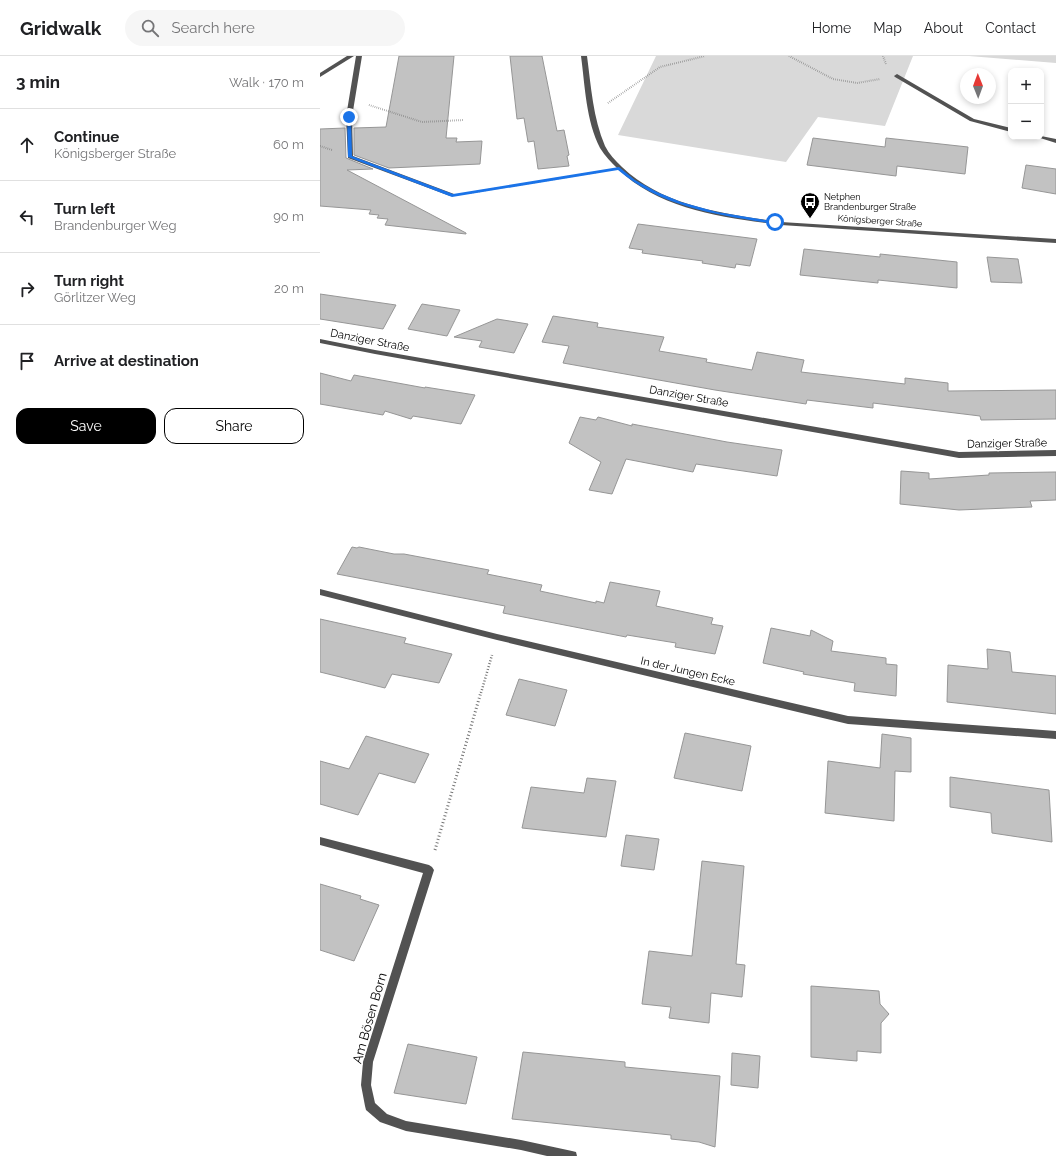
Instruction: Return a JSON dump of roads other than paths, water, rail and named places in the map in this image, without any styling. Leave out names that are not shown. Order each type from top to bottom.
[{"type":"street","points":[[320,75],[351,56]]},
{"type":"street","points":[[360,56],[349,117],[350,156],[452,195]]},
{"type":"street","name":"Königsberger Straße","points":[[584,56],[599,136],[607,154],[619,169],[633,181],[655,193],[679,203],[716,214],[775,222],[825,227],[1056,241]]},
{"type":"street","points":[[897,76],[972,120],[1008,129]]},
{"type":"street","points":[[1044,138],[1056,141]]},
{"type":"street","name":"Danziger Straße","points":[[320,341],[959,456],[1056,453]]},
{"type":"street","name":"In der Jungen Ecke","points":[[320,592],[497,638],[848,720],[1056,735]]},
{"type":"street","name":"Am Bösen Born","points":[[320,841],[430,870],[368,1062],[366,1085],[370,1106],[384,1118],[406,1126],[521,1145],[572,1156]]},
{"type":"place","name":"Netphen Brandenburger Straße","points":[[810,219]]}]
